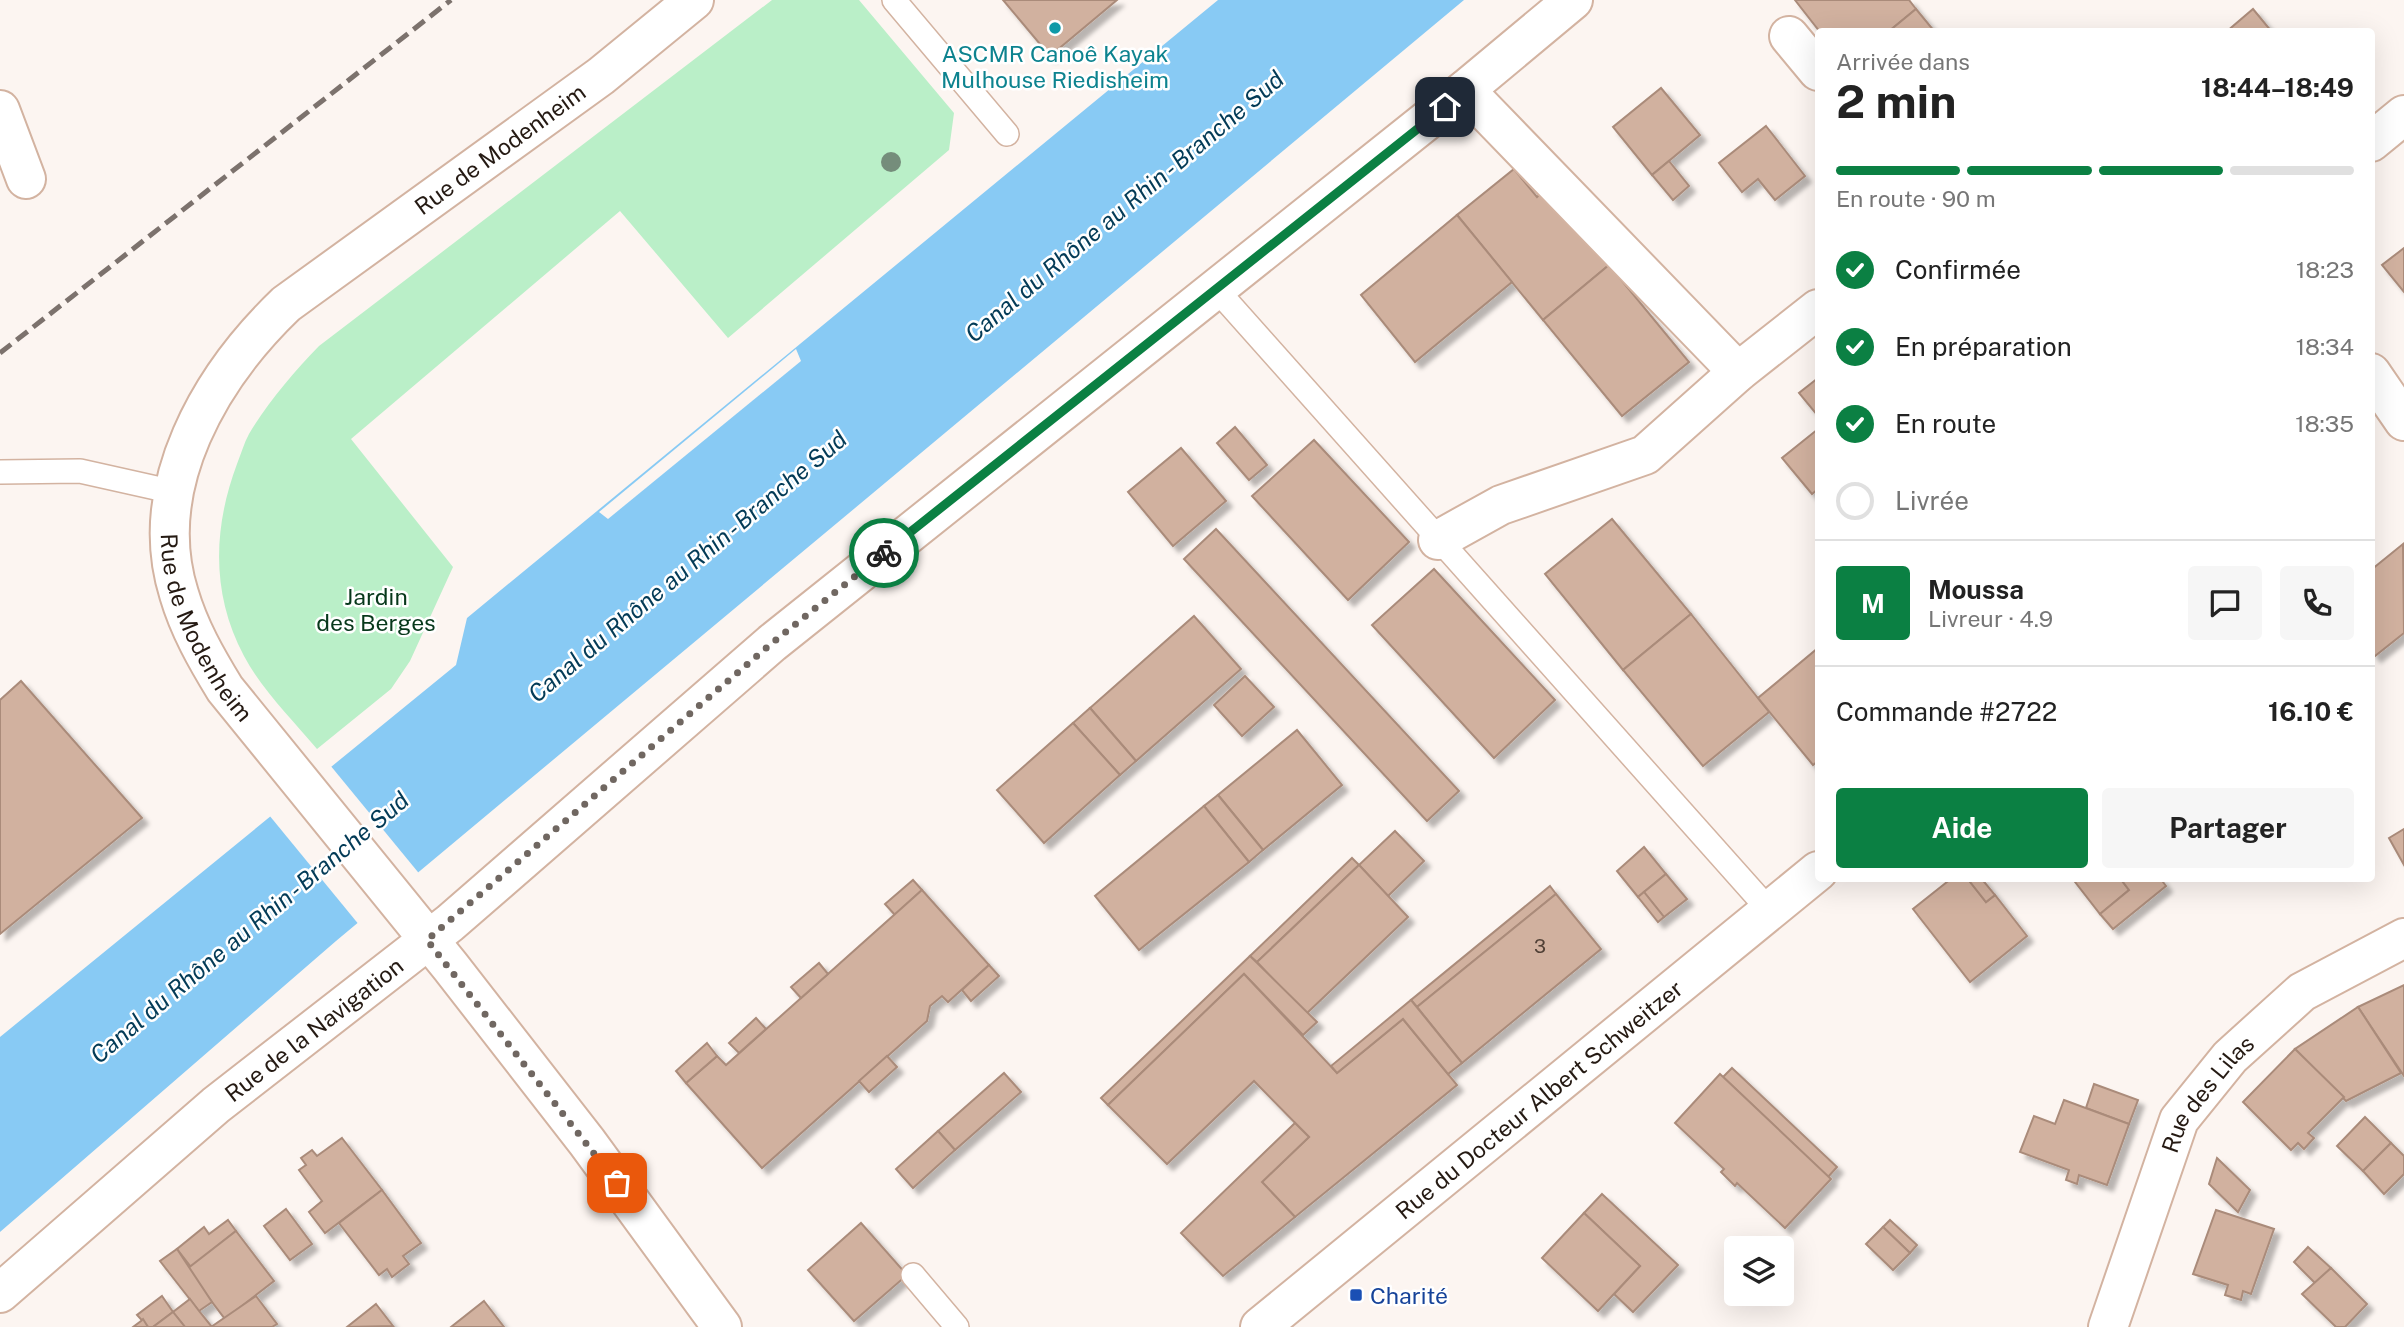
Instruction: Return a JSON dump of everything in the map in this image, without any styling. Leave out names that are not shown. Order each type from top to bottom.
[{"type":"street","name":"Rue de Modenheim","points":[[694,0],[601,76],[286,304],[257,332],[229,369],[203,411],[189,442],[174,492],[170,534],[178,591],[201,651],[225,689],[587,1142],[722,1327]]},
{"type":"street","name":"Rue de la Navigation","points":[[0,1293],[418,929],[1465,90],[1573,0]]},
{"type":"street","points":[[1789,36],[1815,67]]},
{"type":"street","points":[[1465,90],[1738,372]]},
{"type":"street","points":[[0,110],[26,179]]},
{"type":"street","points":[[2375,139],[2404,115]]},
{"type":"street","points":[[1438,540],[1501,505],[1645,455],[1738,372],[1815,311]]},
{"type":"street","name":"Rue du Docteur Albert Schweitzer","points":[[1260,1327],[1815,874]]},
{"type":"street","name":"Rue des Lilas","points":[[2108,1327],[2179,1120],[2230,1057],[2302,992],[2404,939]]},
{"type":"lane","points":[[894,0],[1007,134]]},
{"type":"lane","points":[[1216,289],[1770,911]]},
{"type":"lane","points":[[0,472],[80,471],[174,492]]},
{"type":"lane","points":[[913,1275],[957,1327]]},
{"type":"green space","name":"Jardin des Berges","points":[[772,0],[859,0],[954,113],[949,150],[728,338],[620,211],[351,439],[453,567],[410,661],[391,689],[317,749],[251,669],[233,633],[226,609],[219,561],[223,512],[249,434],[281,388],[319,346]]},
{"type":"water","name":"Canal du Rhône au Rhin - Branche Sud","points":[[1218,0],[1464,0],[336,941],[0,1232],[0,1037],[456,665],[467,618]]},
{"type":"pier","points":[[796,349],[801,361],[608,519],[599,512]]},
{"type":"pier","points":[[330,765],[422,877],[360,926],[269,815]]},
{"type":"building","name":"ASCMR Canoê Kayak Mulhouse Riedisheim","points":[[1003,0],[1117,0],[1050,56]]},
{"type":"building","points":[[1795,0],[1909,0],[1916,9],[1893,28],[1817,28]]},
{"type":"building","points":[[1916,9],[1932,28],[1893,28]]},
{"type":"building","points":[[2253,9],[2269,28],[2231,28]]},
{"type":"building","points":[[1661,88],[1700,135],[1652,175],[1613,127]]},
{"type":"building","points":[[1766,126],[1805,176],[1775,200],[1758,179],[1742,192],[1719,163]]},
{"type":"building","points":[[1669,161],[1689,186],[1673,200],[1652,175]]},
{"type":"building","points":[[1514,169],[1537,197],[1546,189],[1609,265],[1543,320],[1457,215]]},
{"type":"building","points":[[1457,215],[1512,282],[1415,362],[1361,295]]},
{"type":"building","points":[[2404,248],[2404,292],[2382,265]]},
{"type":"building","points":[[1609,265],[1689,362],[1622,416],[1543,320]]},
{"type":"building","points":[[1815,380],[1815,412],[1799,393]]},
{"type":"building","points":[[1235,427],[1267,465],[1249,480],[1217,443]]},
{"type":"building","points":[[1815,431],[1815,492],[1812,494],[1782,458]]},
{"type":"building","points":[[1314,440],[1409,542],[1348,600],[1252,496]]},
{"type":"building","points":[[1181,448],[1226,501],[1173,546],[1128,492]]},
{"type":"building","points":[[1612,519],[1691,614],[1623,670],[1545,574]]},
{"type":"building","points":[[1216,529],[1459,791],[1427,821],[1184,559]]},
{"type":"building","points":[[2403,544],[2404,633],[2375,656],[2375,567]]},
{"type":"building","points":[[1434,569],[1555,700],[1494,758],[1372,625]]},
{"type":"building","points":[[1691,614],[1769,712],[1703,766],[1623,670]]},
{"type":"building","points":[[1194,616],[1241,669],[1136,761],[1090,708]]},
{"type":"building","points":[[1815,650],[1815,763],[1813,765],[1758,698]]},
{"type":"building","points":[[1245,676],[1274,707],[1242,736],[1214,705]]},
{"type":"building","points":[[21,681],[142,818],[0,934],[0,700]]},
{"type":"building","points":[[1090,708],[1136,761],[1120,775],[1073,723]]},
{"type":"building","points":[[1073,723],[1120,775],[1044,843],[997,790]]},
{"type":"building","points":[[1297,730],[1342,785],[1263,850],[1218,795]]},
{"type":"building","points":[[1218,795],[1263,850],[1249,862],[1204,806]]},
{"type":"building","points":[[1204,806],[1249,862],[1139,950],[1095,896]]},
{"type":"building","points":[[2404,829],[2404,865],[2389,838]]},
{"type":"building","points":[[1395,831],[1424,861],[1388,896],[1359,865]]},
{"type":"building","points":[[1644,847],[1666,874],[1638,897],[1617,871]]},
{"type":"building","points":[[1352,858],[1359,865],[1257,962],[1250,956]]},
{"type":"building","points":[[1359,865],[1408,917],[1306,1014],[1257,962]]},
{"type":"building","points":[[1666,874],[1687,899],[1664,917],[1644,892]]},
{"type":"building","points":[[913,880],[922,890],[895,915],[885,904]]},
{"type":"building","points":[[1947,882],[1970,882],[1986,902],[1995,895],[2027,936],[1970,982],[1913,909]]},
{"type":"building","points":[[1970,882],[1984,882],[1995,895],[1986,902]]},
{"type":"building","points":[[2075,882],[2123,882],[2129,890],[2100,914]]},
{"type":"building","points":[[2123,882],[2163,882],[2166,886],[2113,929],[2100,914],[2129,890]]},
{"type":"building","points":[[1550,886],[1556,894],[1417,1007],[1411,1000]]},
{"type":"building","points":[[922,890],[989,965],[948,1002],[942,996],[930,1006],[927,1021],[762,1168],[686,1083],[717,1056],[726,1065]]},
{"type":"building","points":[[1644,892],[1664,917],[1658,922],[1638,897]]},
{"type":"building","points":[[1556,894],[1601,949],[1462,1063],[1417,1007]]},
{"type":"building","points":[[1250,956],[1317,1022],[1303,1035],[1244,974],[1108,1105],[1101,1098]]},
{"type":"building","points":[[819,963],[828,974],[801,998],[791,987]]},
{"type":"building","points":[[989,965],[999,976],[971,1001],[962,990]]},
{"type":"building","points":[[1244,974],[1337,1073],[1403,1019],[1457,1085],[1295,1217],[1262,1182],[1309,1137],[1254,1081],[1167,1164],[1108,1105]]},
{"type":"building","points":[[2404,985],[2404,1076],[2358,1007]]},
{"type":"building","points":[[1411,1000],[1462,1063],[1448,1074],[1403,1019],[1337,1073],[1331,1066]]},
{"type":"building","points":[[2358,1007],[2401,1073],[2346,1101],[2295,1049]]},
{"type":"building","points":[[756,1018],[766,1029],[739,1053],[729,1043]]},
{"type":"building","points":[[707,1043],[717,1056],[686,1083],[676,1071]]},
{"type":"building","points":[[2295,1049],[2344,1097],[2308,1133],[2314,1138],[2304,1149],[2298,1143],[2291,1150],[2243,1102]]},
{"type":"building","points":[[887,1056],[897,1067],[869,1092],[859,1081]]},
{"type":"building","points":[[1732,1068],[1837,1167],[1828,1177],[1723,1077]]},
{"type":"building","points":[[1004,1073],[1021,1092],[955,1150],[938,1131]]},
{"type":"building","points":[[1720,1074],[1831,1179],[1785,1228],[1737,1183],[1735,1186],[1721,1172],[1724,1169],[1675,1123]]},
{"type":"building","points":[[2094,1084],[2138,1100],[2129,1124],[2086,1108]]},
{"type":"building","points":[[2064,1100],[2129,1124],[2107,1185],[2079,1175],[2077,1184],[2066,1180],[2069,1170],[2020,1152],[2034,1116],[2055,1124]]},
{"type":"building","points":[[2365,1117],[2391,1143],[2363,1171],[2337,1146]]},
{"type":"building","points":[[1295,1123],[1309,1137],[1262,1182],[1295,1217],[1223,1276],[1181,1233]]},
{"type":"building","points":[[938,1131],[955,1150],[913,1188],[896,1169]]},
{"type":"building","points":[[342,1138],[382,1190],[325,1233],[309,1212],[322,1201],[299,1170],[306,1165],[301,1158],[312,1150],[317,1156]]},
{"type":"building","points":[[2391,1143],[2404,1156],[2404,1174],[2384,1194],[2363,1171]]},
{"type":"building","points":[[2217,1158],[2250,1190],[2238,1212],[2209,1184]]},
{"type":"building","points":[[382,1190],[421,1243],[403,1256],[409,1264],[392,1277],[387,1269],[379,1275],[339,1223]]},
{"type":"building","points":[[1602,1194],[1678,1265],[1633,1312],[1614,1294],[1640,1266],[1584,1213]]},
{"type":"building","points":[[286,1209],[312,1244],[290,1260],[264,1226]]},
{"type":"building","points":[[2216,1210],[2274,1229],[2251,1294],[2243,1291],[2241,1300],[2225,1295],[2228,1285],[2193,1274]]},
{"type":"building","points":[[1584,1213],[1640,1266],[1598,1311],[1542,1258]]},
{"type":"building","points":[[228,1220],[236,1231],[191,1267],[177,1249],[204,1227],[209,1234]]},
{"type":"building","points":[[1890,1220],[1917,1245],[1910,1253],[1883,1227]]},
{"type":"building","points":[[861,1223],[907,1275],[854,1321],[808,1270]]},
{"type":"building","points":[[1883,1227],[1910,1253],[1893,1270],[1866,1244]]},
{"type":"building","points":[[236,1231],[274,1281],[225,1319],[187,1269]]},
{"type":"building","points":[[2308,1247],[2331,1268],[2316,1284],[2294,1262]]},
{"type":"building","points":[[177,1249],[212,1302],[199,1311],[160,1261]]},
{"type":"building","points":[[2331,1268],[2367,1304],[2345,1327],[2336,1327],[2302,1294]]},
{"type":"building","points":[[162,1296],[173,1312],[153,1327],[148,1327],[137,1315]]},
{"type":"building","points":[[256,1296],[277,1324],[272,1327],[211,1327]]},
{"type":"building","points":[[190,1299],[212,1327],[185,1327],[173,1312]]},
{"type":"building","points":[[484,1301],[504,1327],[451,1327]]},
{"type":"building","points":[[376,1304],[393,1326],[347,1327]]},
{"type":"building","points":[[173,1312],[185,1327],[153,1327]]},
{"type":"building","points":[[143,1319],[148,1327],[133,1327],[141,1321]]},
{"type":"railway","points":[[0,353],[451,0]]},
{"type":"way so far","points":[[617,1183],[450,966],[427,940],[450,923],[772,643],[884,553]]},
{"type":"place","name":"ASCMR Canoê Kayak Mulhouse Riedisheim","points":[[1055,28]]},
{"type":"place","name":"Charité","points":[[1356,1295]]},
{"type":"route","points":[[884,553],[1445,107]]}]
